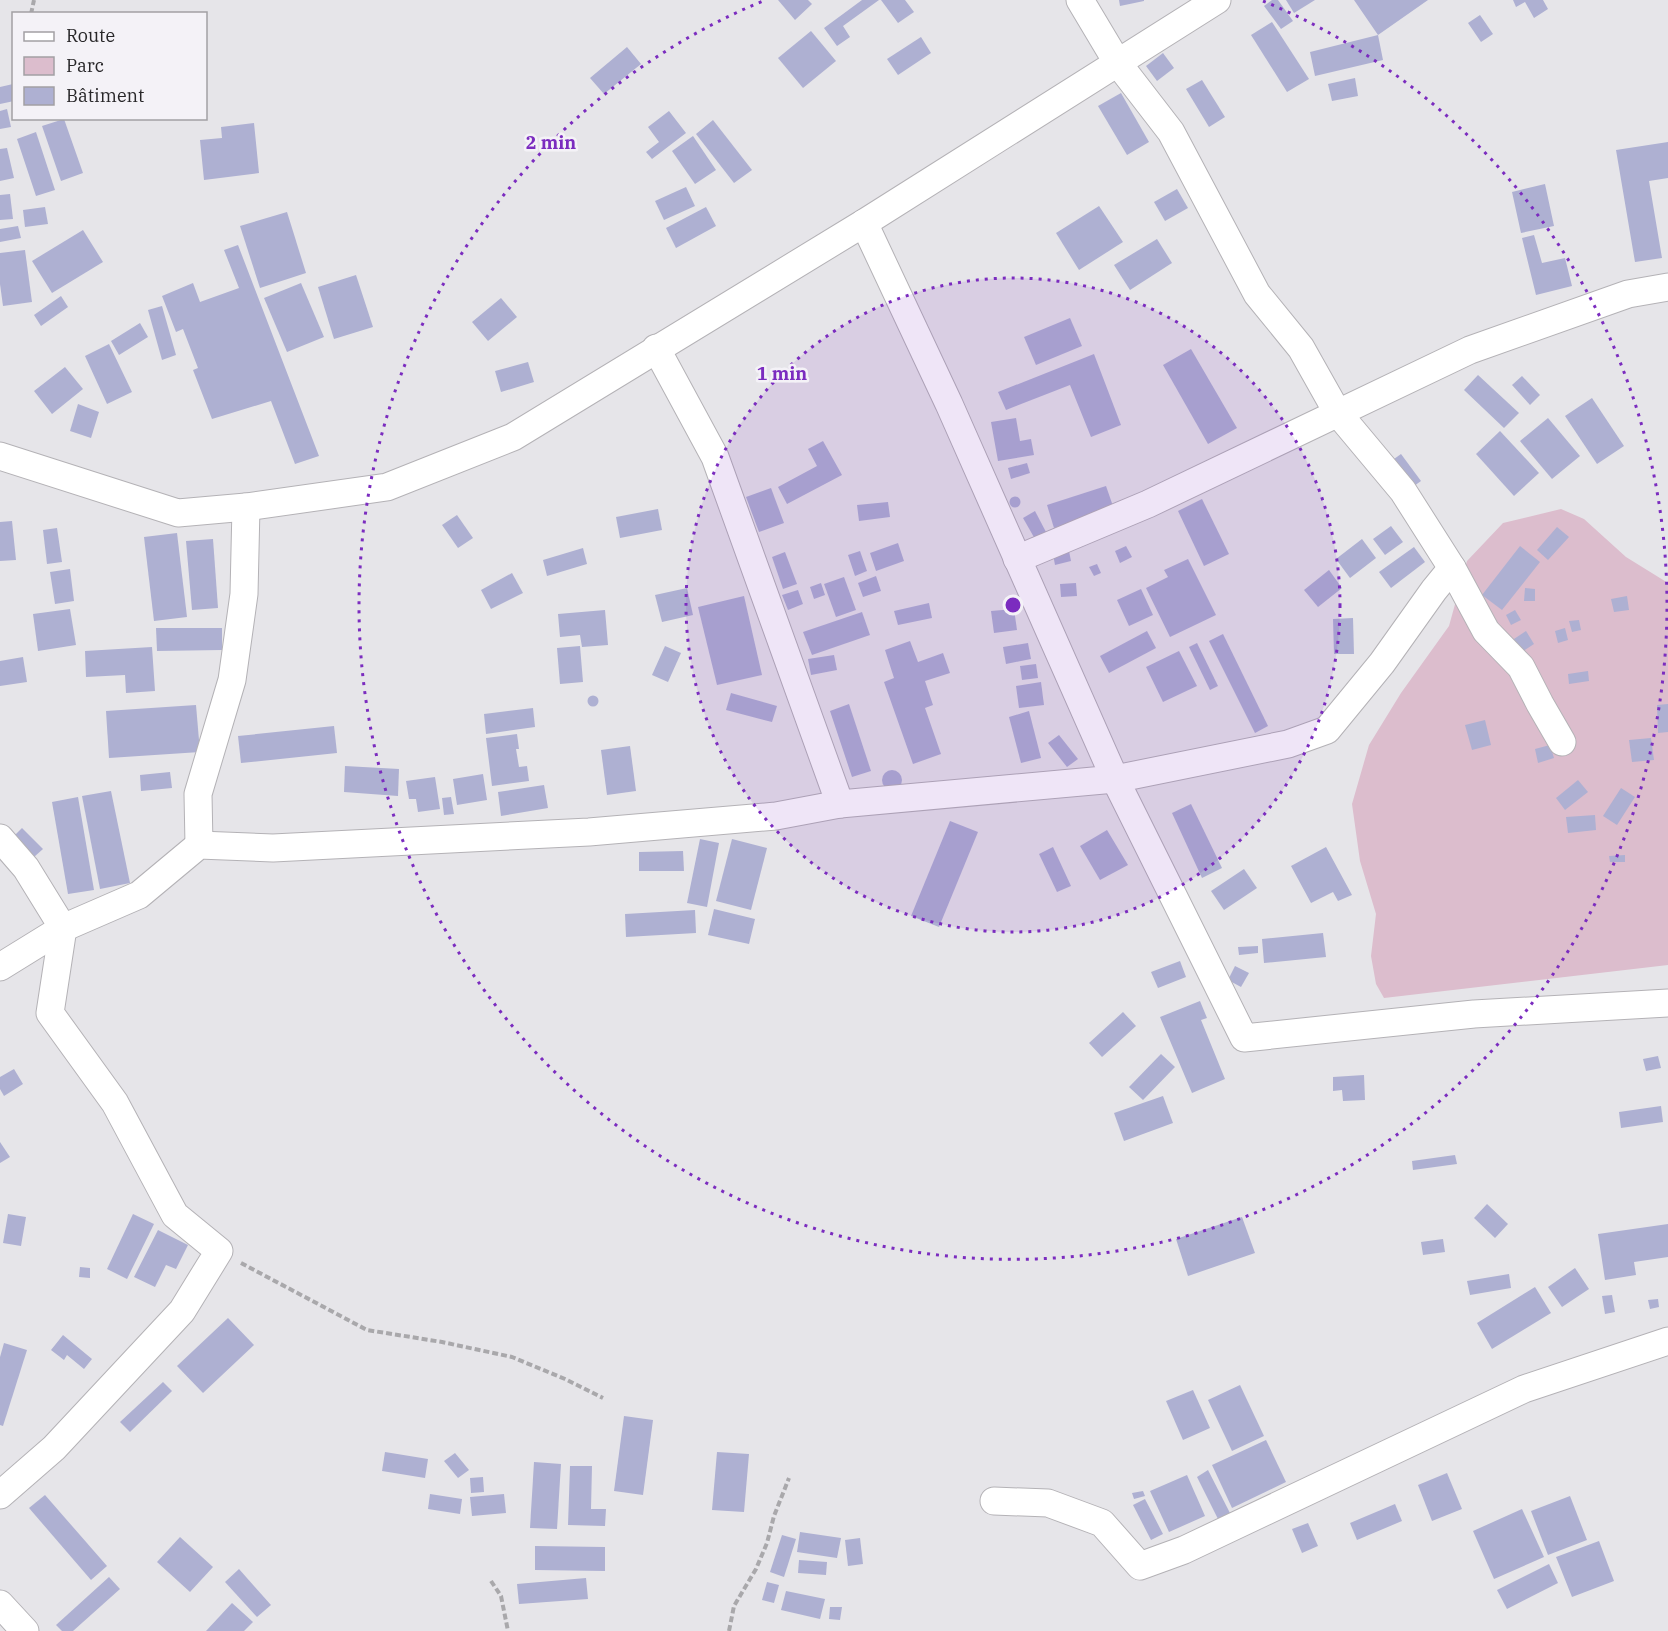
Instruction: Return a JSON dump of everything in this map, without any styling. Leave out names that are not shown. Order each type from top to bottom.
[{"type":"street","points":[[1080,0],[1117,62],[1171,132],[1257,294],[1301,348],[1337,412],[1403,491],[1452,568],[1486,631],[1521,667],[1562,742]]},
{"type":"street","points":[[0,456],[178,513],[246,507],[387,487],[513,436],[864,223],[1217,0]]},
{"type":"street","points":[[864,223],[949,404],[1115,779],[1244,1038],[1474,1014],[1668,1003]]},
{"type":"street","points":[[1017,559],[1148,504],[1470,350],[1628,294],[1668,287]]},
{"type":"street","points":[[656,348],[715,457],[840,804]]},
{"type":"street","points":[[199,844],[198,794],[232,680],[244,594],[246,507]]},
{"type":"street","points":[[0,967],[63,928],[139,896],[199,844],[273,848],[588,832],[776,816],[840,804],[1115,779],[1288,744],[1328,730],[1382,663],[1452,568]]},
{"type":"street","points":[[0,838],[26,868],[63,928],[50,1012],[115,1102],[175,1215],[219,1251],[182,1311],[54,1448],[0,1495]]},
{"type":"street","points":[[994,1501],[1048,1503],[1102,1523],[1140,1566],[1184,1550],[1524,1389],[1668,1341]]},
{"type":"street","points":[[0,1604],[25,1631]]},
{"type":"path","points":[[219,1251],[367,1330],[442,1342],[512,1357],[603,1398]]},
{"type":"path","points":[[729,1631],[734,1606],[756,1569],[789,1478]]},
{"type":"path","points":[[491,1581],[501,1596],[508,1631]]},
{"type":"green space","points":[[1561,509],[1584,519],[1626,557],[1668,583],[1668,965],[1384,998],[1376,984],[1371,956],[1376,914],[1360,861],[1352,804],[1369,745],[1401,693],[1449,626],[1467,561],[1503,523]]},
{"type":"building","points":[[778,0],[808,0],[812,4],[795,20]]},
{"type":"building","points":[[862,0],[879,0],[843,26],[850,37],[837,46],[824,28]]},
{"type":"building","points":[[881,0],[905,0],[914,12],[898,23]]},
{"type":"building","points":[[1119,0],[1144,0],[1144,1],[1120,6]]},
{"type":"building","points":[[1272,0],[1278,0],[1293,21],[1281,29],[1264,6]]},
{"type":"building","points":[[1286,0],[1315,0],[1294,13]]},
{"type":"building","points":[[1354,0],[1428,0],[1378,35]]},
{"type":"building","points":[[1513,0],[1543,0],[1548,9],[1534,18],[1525,2],[1516,7]]},
{"type":"building","points":[[1480,15],[1493,34],[1481,42],[1468,23]]},
{"type":"building","points":[[1272,22],[1309,79],[1287,92],[1251,35]]},
{"type":"building","points":[[811,31],[836,61],[803,88],[778,58]]},
{"type":"building","points":[[1378,35],[1383,60],[1315,76],[1310,52]]},
{"type":"building","points":[[921,37],[931,53],[898,75],[887,59]]},
{"type":"building","points":[[627,47],[641,64],[604,94],[590,78]]},
{"type":"building","points":[[1163,53],[1174,68],[1157,81],[1146,66]]},
{"type":"building","points":[[1355,78],[1358,96],[1332,101],[1328,84]]},
{"type":"building","points":[[1202,80],[1225,117],[1209,127],[1186,89]]},
{"type":"building","points":[[12,84],[12,101],[0,104],[0,87]]},
{"type":"building","points":[[1121,93],[1149,142],[1127,155],[1098,106]]},
{"type":"building","points":[[7,109],[11,127],[0,129],[0,111]]},
{"type":"building","points":[[669,111],[686,133],[652,159],[646,152],[659,142],[648,127]]},
{"type":"building","points":[[64,120],[83,173],[61,181],[42,126]]},
{"type":"building","points":[[713,120],[752,170],[734,183],[696,134]]},
{"type":"building","points":[[254,123],[259,173],[204,180],[200,140],[222,138],[221,127]]},
{"type":"building","points":[[36,132],[55,190],[36,196],[17,139]]},
{"type":"building","points":[[693,136],[716,170],[695,184],[672,151]]},
{"type":"building","points":[[1668,142],[1668,178],[1649,181],[1662,258],[1635,262],[1616,150]]},
{"type":"building","points":[[7,148],[14,178],[0,181],[0,149]]},
{"type":"building","points":[[1545,184],[1554,226],[1521,233],[1512,192]]},
{"type":"building","points":[[686,187],[695,206],[664,220],[655,201]]},
{"type":"building","points":[[1177,189],[1188,208],[1165,221],[1154,202]]},
{"type":"building","points":[[10,194],[13,219],[0,220],[0,195]]},
{"type":"building","points":[[1099,206],[1123,242],[1079,270],[1056,233]]},
{"type":"building","points":[[45,207],[48,224],[25,227],[23,210]]},
{"type":"building","points":[[706,207],[716,226],[676,248],[666,228]]},
{"type":"building","points":[[287,212],[306,273],[260,288],[240,226]]},
{"type":"building","points":[[18,226],[21,238],[0,242],[0,229]]},
{"type":"building","points":[[83,230],[103,262],[52,293],[32,261]]},
{"type":"building","points":[[1534,235],[1542,263],[1565,258],[1572,286],[1536,295],[1522,238]]},
{"type":"building","points":[[1157,239],[1172,263],[1130,290],[1114,265]]},
{"type":"building","points":[[238,245],[319,456],[295,464],[271,401],[212,419],[193,370],[198,368],[183,329],[176,332],[162,296],[193,283],[200,302],[239,288],[224,250]]},
{"type":"building","points":[[25,250],[32,302],[3,306],[0,253]]},
{"type":"building","points":[[356,275],[373,327],[334,339],[318,287]]},
{"type":"building","points":[[301,283],[324,337],[287,352],[264,298]]},
{"type":"building","points":[[61,296],[68,307],[41,326],[34,315]]},
{"type":"building","points":[[501,298],[517,317],[488,341],[472,322]]},
{"type":"building","points":[[162,306],[176,355],[162,360],[148,310]]},
{"type":"building","points":[[1070,318],[1082,346],[1036,365],[1024,337]]},
{"type":"building","points":[[140,323],[148,337],[119,355],[111,341]]},
{"type":"building","points":[[109,344],[132,392],[107,404],[85,356]]},
{"type":"building","points":[[1191,349],[1237,428],[1208,444],[1163,365]]},
{"type":"building","points":[[1094,354],[1121,425],[1091,437],[1070,385],[1006,410],[998,392]]},
{"type":"building","points":[[528,362],[534,382],[501,392],[495,371]]},
{"type":"building","points":[[65,367],[83,389],[52,414],[34,391]]},
{"type":"building","points":[[1478,375],[1519,413],[1504,428],[1464,390]]},
{"type":"building","points":[[1522,376],[1540,395],[1530,405],[1512,385]]},
{"type":"building","points":[[1592,398],[1624,446],[1597,464],[1565,416]]},
{"type":"building","points":[[78,404],[99,412],[91,438],[70,431]]},
{"type":"building","points":[[1016,418],[1020,441],[1031,439],[1034,455],[998,461],[991,422]]},
{"type":"building","points":[[1548,418],[1580,456],[1552,479],[1520,441]]},
{"type":"building","points":[[1500,431],[1539,473],[1514,496],[1476,454]]},
{"type":"building","points":[[823,441],[842,475],[787,504],[778,487],[817,466],[808,449]]},
{"type":"building","points":[[1401,454],[1421,481],[1407,491],[1387,464]]},
{"type":"building","points":[[1027,463],[1030,473],[1011,479],[1008,468]]},
{"type":"building","points":[[1106,486],[1114,509],[1054,528],[1047,505]]},
{"type":"building","points":[[771,488],[784,523],[759,532],[746,497]]},
{"type":"building","points":[[1015,497],[1019,498],[1019,506],[1015,507],[1011,506],[1010,502],[1011,498]]},
{"type":"building","points":[[1202,499],[1229,554],[1204,566],[1178,511]]},
{"type":"building","points":[[888,502],[890,517],[859,521],[857,505]]},
{"type":"building","points":[[658,509],[662,530],[620,538],[616,517]]},
{"type":"building","points":[[1035,511],[1046,532],[1035,539],[1023,518]]},
{"type":"building","points":[[457,515],[473,538],[458,548],[442,525]]},
{"type":"building","points":[[12,521],[16,560],[0,561],[0,522]]},
{"type":"building","points":[[1391,526],[1403,542],[1385,555],[1373,539]]},
{"type":"building","points":[[1557,527],[1569,537],[1548,560],[1537,550]]},
{"type":"building","points":[[57,528],[62,562],[47,564],[43,530]]},
{"type":"building","points":[[177,533],[187,617],[154,621],[144,537]]},
{"type":"building","points":[[213,539],[218,608],[192,610],[186,541]]},
{"type":"building","points":[[1362,539],[1376,558],[1350,578],[1336,559]]},
{"type":"building","points":[[898,543],[904,561],[876,571],[870,553]]},
{"type":"building","points":[[1126,546],[1132,557],[1120,563],[1115,551]]},
{"type":"building","points":[[1520,546],[1540,562],[1502,610],[1482,595]]},
{"type":"building","points":[[1414,547],[1425,562],[1391,588],[1379,572]]},
{"type":"building","points":[[583,548],[587,564],[547,576],[543,560]]},
{"type":"building","points":[[860,551],[867,571],[855,576],[848,555]]},
{"type":"building","points":[[1069,551],[1071,561],[1055,565],[1053,554]]},
{"type":"building","points":[[785,552],[797,584],[783,589],[772,557]]},
{"type":"building","points":[[1188,559],[1216,615],[1170,637],[1146,588],[1168,577],[1164,570]]},
{"type":"building","points":[[1097,564],[1101,573],[1094,576],[1089,567]]},
{"type":"building","points":[[70,569],[74,601],[55,604],[50,572]]},
{"type":"building","points":[[1329,570],[1342,588],[1318,607],[1304,590]]},
{"type":"building","points":[[512,573],[523,593],[491,609],[481,590]]},
{"type":"building","points":[[876,576],[881,591],[863,597],[858,583]]},
{"type":"building","points":[[844,577],[856,610],[836,617],[824,584]]},
{"type":"building","points":[[821,583],[825,595],[814,599],[810,587]]},
{"type":"building","points":[[1076,583],[1077,596],[1061,597],[1060,584]]},
{"type":"building","points":[[687,588],[693,615],[662,622],[655,595]]},
{"type":"building","points":[[1525,588],[1535,589],[1535,601],[1524,601]]},
{"type":"building","points":[[1141,589],[1153,615],[1129,626],[1117,600]]},
{"type":"building","points":[[798,590],[803,604],[788,610],[782,595]]},
{"type":"building","points":[[744,596],[762,675],[717,685],[698,607]]},
{"type":"building","points":[[1627,596],[1629,610],[1614,612],[1611,599]]},
{"type":"building","points":[[929,603],[932,618],[898,625],[894,611]]},
{"type":"building","points":[[70,609],[76,645],[38,651],[33,614]]},
{"type":"building","points":[[1014,609],[1017,630],[994,633],[991,611]]},
{"type":"building","points":[[605,610],[608,645],[582,647],[580,635],[560,637],[558,614]]},
{"type":"building","points":[[1515,610],[1521,620],[1511,625],[1506,615]]},
{"type":"building","points":[[862,612],[870,635],[812,655],[803,632]]},
{"type":"building","points":[[1353,618],[1354,654],[1334,654],[1333,619]]},
{"type":"building","points":[[1579,620],[1581,630],[1572,632],[1569,621]]},
{"type":"building","points":[[156,628],[222,628],[222,650],[157,651]]},
{"type":"building","points":[[1565,628],[1568,640],[1558,643],[1555,631]]},
{"type":"building","points":[[1147,631],[1156,648],[1109,673],[1100,656]]},
{"type":"building","points":[[1526,631],[1534,644],[1514,657],[1505,645]]},
{"type":"building","points":[[1223,634],[1268,726],[1255,733],[1209,641]]},
{"type":"building","points":[[910,641],[918,662],[943,653],[950,673],[925,681],[933,705],[925,708],[941,754],[913,764],[884,682],[894,678],[885,650]]},
{"type":"building","points":[[1028,643],[1031,659],[1006,664],[1003,647]]},
{"type":"building","points":[[1197,643],[1218,686],[1210,690],[1189,647]]},
{"type":"building","points":[[580,646],[583,682],[560,684],[557,648]]},
{"type":"building","points":[[665,646],[681,653],[668,682],[652,675]]},
{"type":"building","points":[[152,647],[155,691],[126,693],[125,675],[86,677],[85,651]]},
{"type":"building","points":[[1179,651],[1197,686],[1163,702],[1146,667]]},
{"type":"building","points":[[834,655],[837,670],[811,675],[808,659]]},
{"type":"building","points":[[23,657],[27,682],[0,686],[0,661]]},
{"type":"building","points":[[1036,664],[1038,678],[1022,680],[1020,666]]},
{"type":"building","points":[[1588,671],[1589,681],[1569,684],[1568,674]]},
{"type":"building","points":[[1041,682],[1044,705],[1019,708],[1016,686]]},
{"type":"building","points":[[731,693],[777,706],[772,722],[726,710]]},
{"type":"building","points":[[593,696],[597,697],[597,705],[593,706],[589,705],[588,701],[589,697]]},
{"type":"building","points":[[849,704],[871,771],[852,777],[830,711]]},
{"type":"building","points":[[1668,704],[1668,732],[1658,733],[1657,705]]},
{"type":"building","points":[[196,705],[200,752],[109,758],[106,711]]},
{"type":"building","points":[[533,708],[535,727],[486,734],[484,714]]},
{"type":"building","points":[[1029,711],[1041,758],[1021,763],[1009,717]]},
{"type":"building","points":[[1485,720],[1491,745],[1472,750],[1465,725]]},
{"type":"building","points":[[334,726],[337,753],[241,763],[238,736]]},
{"type":"building","points":[[517,734],[519,749],[516,749],[519,767],[527,766],[529,781],[492,786],[486,738]]},
{"type":"building","points":[[1059,735],[1078,759],[1067,767],[1048,743]]},
{"type":"building","points":[[1651,738],[1654,760],[1632,762],[1629,740]]},
{"type":"building","points":[[1550,745],[1554,758],[1538,763],[1535,749]]},
{"type":"building","points":[[630,746],[636,791],[607,795],[601,750]]},
{"type":"building","points":[[345,766],[399,769],[398,796],[344,792]]},
{"type":"building","points":[[892,770],[899,773],[902,780],[899,787],[892,790],[885,787],[882,780],[885,773]]},
{"type":"building","points":[[170,772],[172,788],[141,791],[140,775]]},
{"type":"building","points":[[483,774],[487,800],[457,805],[453,779]]},
{"type":"building","points":[[435,777],[440,809],[418,812],[416,799],[409,799],[406,781]]},
{"type":"building","points":[[1578,780],[1588,792],[1565,810],[1556,798]]},
{"type":"building","points":[[544,785],[548,808],[501,816],[498,792]]},
{"type":"building","points":[[1621,788],[1635,797],[1617,825],[1603,816]]},
{"type":"building","points":[[111,791],[130,883],[100,889],[82,796]]},
{"type":"building","points":[[78,797],[94,890],[68,894],[52,802]]},
{"type":"building","points":[[451,797],[454,814],[444,815],[442,798]]},
{"type":"building","points":[[1191,804],[1222,868],[1202,878],[1172,813]]},
{"type":"building","points":[[1595,815],[1596,830],[1568,833],[1566,817]]},
{"type":"building","points":[[950,821],[978,832],[939,927],[911,916]]},
{"type":"building","points":[[22,828],[43,849],[34,857],[14,836]]},
{"type":"building","points":[[1107,830],[1128,865],[1100,880],[1080,846]]},
{"type":"building","points":[[700,839],[719,843],[707,907],[687,903]]},
{"type":"building","points":[[732,839],[767,848],[751,910],[716,901]]},
{"type":"building","points":[[1053,847],[1071,886],[1057,892],[1039,854]]},
{"type":"building","points":[[1326,847],[1352,895],[1338,901],[1333,892],[1311,903],[1291,866]]},
{"type":"building","points":[[683,851],[684,871],[639,871],[639,852]]},
{"type":"building","points":[[1625,855],[1625,862],[1610,862],[1609,856]]},
{"type":"building","points":[[1244,869],[1257,888],[1224,910],[1211,891]]},
{"type":"building","points":[[714,909],[755,919],[749,944],[708,935]]},
{"type":"building","points":[[695,910],[696,933],[626,937],[625,914]]},
{"type":"building","points":[[1323,933],[1326,957],[1264,963],[1262,939]]},
{"type":"building","points":[[1258,946],[1258,953],[1239,955],[1238,947]]},
{"type":"building","points":[[1180,961],[1186,977],[1158,988],[1151,972]]},
{"type":"building","points":[[1235,966],[1249,973],[1241,987],[1228,980]]},
{"type":"building","points":[[1200,1001],[1207,1018],[1201,1020],[1225,1079],[1192,1093],[1160,1017]]},
{"type":"building","points":[[1123,1012],[1136,1026],[1102,1057],[1089,1043]]},
{"type":"building","points":[[1161,1054],[1175,1067],[1143,1100],[1129,1087]]},
{"type":"building","points":[[1658,1056],[1661,1068],[1646,1071],[1643,1059]]},
{"type":"building","points":[[14,1069],[23,1084],[4,1096],[0,1089],[0,1077]]},
{"type":"building","points":[[1364,1075],[1365,1100],[1343,1101],[1342,1090],[1333,1091],[1333,1077]]},
{"type":"building","points":[[1163,1096],[1173,1123],[1124,1141],[1114,1113]]},
{"type":"building","points":[[1661,1106],[1663,1122],[1621,1128],[1619,1112]]},
{"type":"building","points":[[0,1142],[10,1157],[0,1163]]},
{"type":"building","points":[[1455,1155],[1457,1164],[1413,1170],[1412,1161]]},
{"type":"building","points":[[1487,1204],[1508,1224],[1495,1238],[1474,1218]]},
{"type":"building","points":[[8,1214],[26,1217],[21,1246],[3,1243]]},
{"type":"building","points":[[133,1214],[154,1224],[127,1279],[107,1269]]},
{"type":"building","points":[[1242,1217],[1255,1253],[1188,1276],[1176,1239]]},
{"type":"building","points":[[1668,1224],[1668,1257],[1634,1262],[1636,1275],[1605,1280],[1598,1234]]},
{"type":"building","points":[[158,1230],[188,1245],[176,1269],[166,1265],[155,1287],[134,1277]]},
{"type":"building","points":[[1443,1239],[1445,1252],[1423,1255],[1421,1242]]},
{"type":"building","points":[[80,1267],[90,1268],[90,1278],[79,1277]]},
{"type":"building","points":[[1575,1268],[1589,1289],[1562,1307],[1548,1287]]},
{"type":"building","points":[[1509,1274],[1511,1288],[1470,1295],[1467,1281]]},
{"type":"building","points":[[1535,1287],[1551,1313],[1492,1349],[1477,1323]]},
{"type":"building","points":[[1612,1295],[1615,1312],[1605,1314],[1602,1296]]},
{"type":"building","points":[[1658,1299],[1659,1307],[1650,1309],[1648,1300]]},
{"type":"building","points":[[228,1318],[254,1345],[203,1393],[177,1366]]},
{"type":"building","points":[[63,1335],[92,1359],[84,1369],[67,1355],[64,1360],[51,1350]]},
{"type":"building","points":[[4,1343],[27,1350],[3,1426],[0,1425],[0,1357]]},
{"type":"building","points":[[163,1382],[172,1391],[130,1432],[120,1422]]},
{"type":"building","points":[[1240,1385],[1264,1436],[1232,1451],[1208,1400]]},
{"type":"building","points":[[1193,1390],[1210,1428],[1183,1440],[1166,1401]]},
{"type":"building","points":[[624,1416],[653,1420],[643,1495],[614,1491]]},
{"type":"building","points":[[1266,1440],[1286,1482],[1232,1508],[1212,1465]]},
{"type":"building","points":[[385,1452],[428,1459],[425,1478],[382,1471]]},
{"type":"building","points":[[717,1452],[749,1454],[744,1512],[712,1510]]},
{"type":"building","points":[[455,1453],[469,1470],[458,1478],[444,1461]]},
{"type":"building","points":[[534,1462],[561,1464],[557,1529],[530,1528]]},
{"type":"building","points":[[570,1466],[592,1466],[591,1509],[606,1509],[605,1526],[568,1525]]},
{"type":"building","points":[[1208,1470],[1231,1515],[1219,1521],[1197,1477]]},
{"type":"building","points":[[1447,1473],[1462,1509],[1432,1521],[1418,1485]]},
{"type":"building","points":[[1187,1475],[1205,1516],[1169,1532],[1150,1491]]},
{"type":"building","points":[[483,1477],[484,1492],[471,1493],[470,1478]]},
{"type":"building","points":[[1143,1491],[1145,1496],[1134,1499],[1132,1493]]},
{"type":"building","points":[[430,1494],[462,1499],[460,1514],[428,1509]]},
{"type":"building","points":[[504,1494],[506,1513],[472,1516],[470,1497]]},
{"type":"building","points":[[45,1495],[107,1566],[91,1580],[29,1508]]},
{"type":"building","points":[[1570,1496],[1587,1540],[1548,1555],[1531,1511]]},
{"type":"building","points":[[1145,1499],[1163,1534],[1151,1540],[1133,1505]]},
{"type":"building","points":[[1395,1504],[1402,1521],[1357,1540],[1350,1523]]},
{"type":"building","points":[[1522,1509],[1544,1557],[1494,1579],[1473,1531]]},
{"type":"building","points":[[1308,1523],[1318,1546],[1302,1553],[1292,1529]]},
{"type":"building","points":[[800,1532],[841,1538],[837,1558],[797,1552]]},
{"type":"building","points":[[782,1535],[796,1539],[784,1577],[770,1572]]},
{"type":"building","points":[[180,1537],[213,1567],[190,1592],[157,1562]]},
{"type":"building","points":[[860,1538],[863,1564],[848,1566],[845,1540]]},
{"type":"building","points":[[1599,1541],[1614,1581],[1572,1597],[1556,1557]]},
{"type":"building","points":[[535,1546],[605,1547],[605,1571],[535,1570]]},
{"type":"building","points":[[799,1560],[827,1562],[826,1575],[798,1573]]},
{"type":"building","points":[[1549,1564],[1558,1583],[1507,1609],[1497,1590]]},
{"type":"building","points":[[239,1569],[271,1605],[257,1617],[225,1582]]},
{"type":"building","points":[[109,1577],[120,1589],[73,1631],[62,1631],[56,1625]]},
{"type":"building","points":[[586,1578],[588,1599],[519,1604],[517,1584]]},
{"type":"building","points":[[767,1582],[779,1585],[774,1603],[762,1600]]},
{"type":"building","points":[[786,1591],[825,1599],[820,1619],[781,1610]]},
{"type":"building","points":[[232,1603],[253,1622],[244,1631],[206,1631]]},
{"type":"building","points":[[830,1607],[842,1607],[840,1620],[829,1619]]}]
